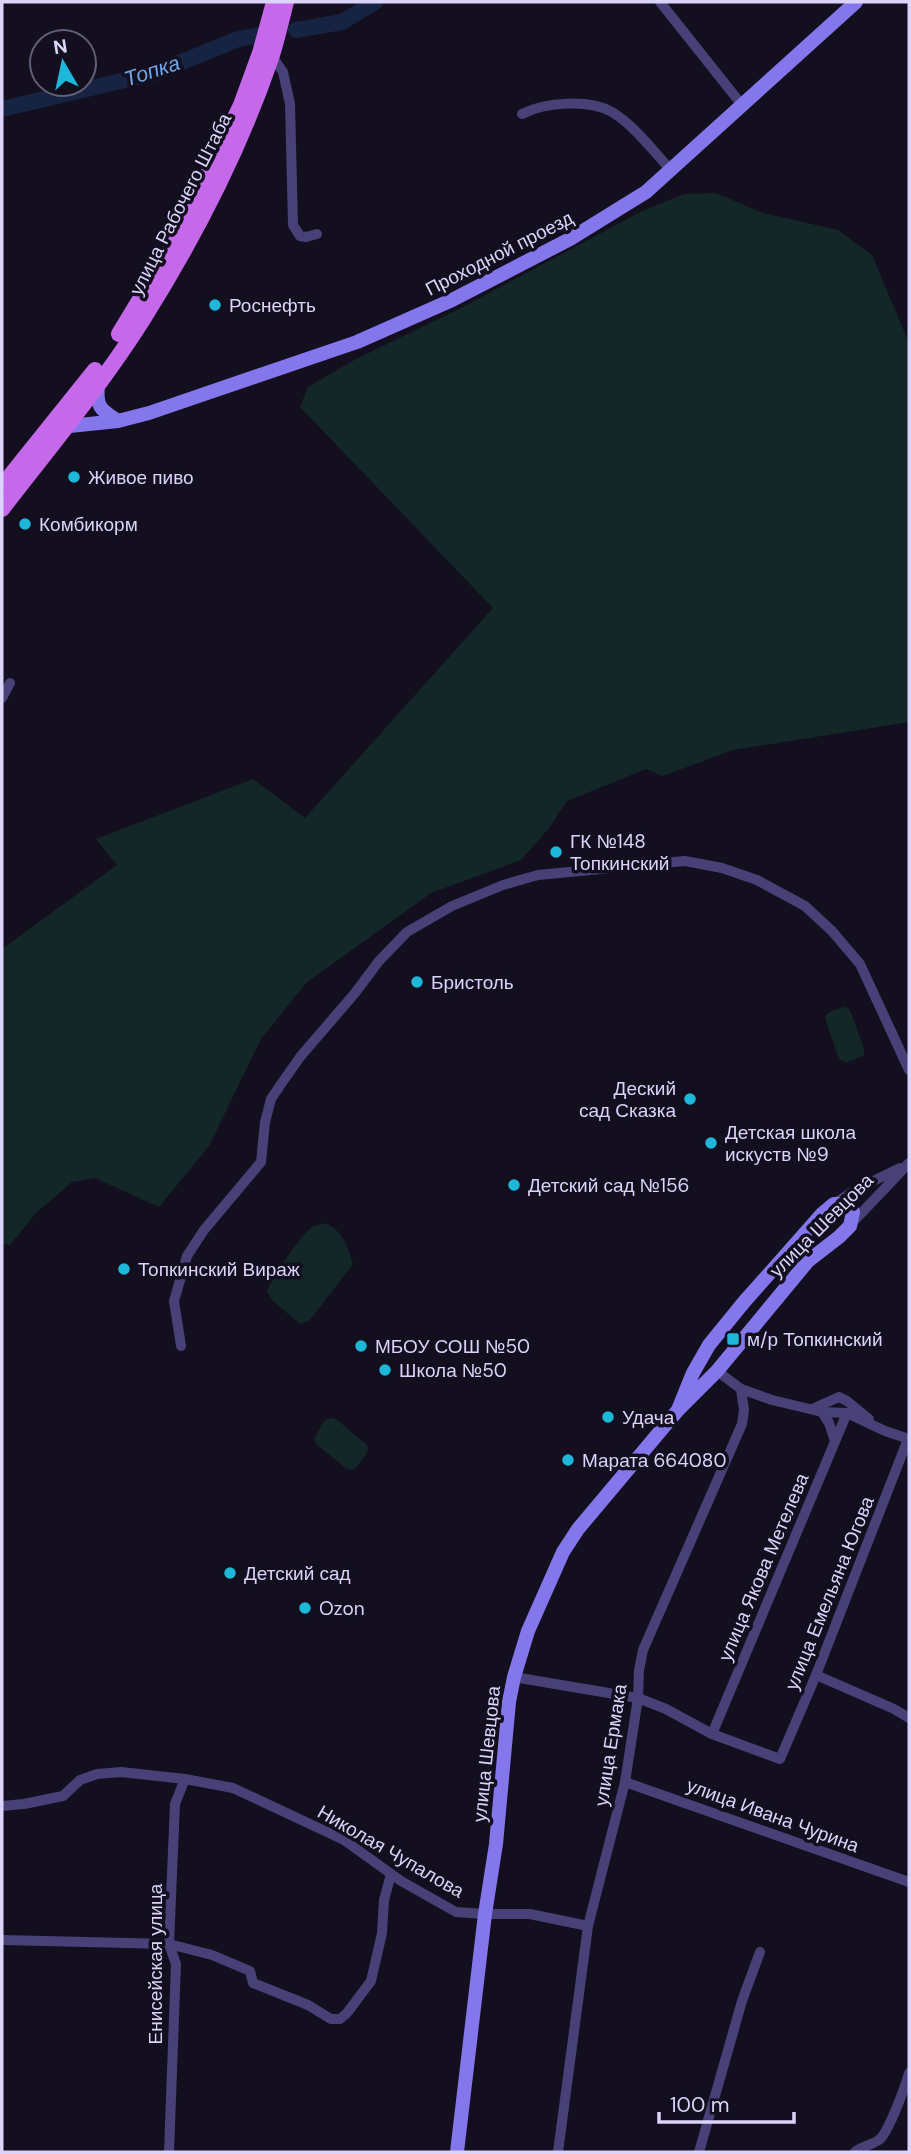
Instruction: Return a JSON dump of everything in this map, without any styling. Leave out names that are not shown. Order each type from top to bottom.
[{"type":"main road","name":"улица Рабочего Штаба","points":[[2,486],[86,382],[130,318],[176,240],[241,105],[260,53],[274,2]]},
{"type":"main road","name":"улица Рабочего Штаба","points":[[2,509],[98,384],[142,320],[187,242],[253,108],[272,56],[286,2]]},
{"type":"main road","name":"Проходной проезд","points":[[48,428],[118,421],[149,413],[357,342],[452,300],[569,239],[624,207],[671,170],[856,2]]},
{"type":"main road","points":[[98,384],[96,399],[101,409],[118,421]]},
{"type":"main road","points":[[66,406],[66,427]]},
{"type":"main road","points":[[678,1410],[693,1373],[709,1345],[822,1214],[834,1204],[847,1204],[853,1212],[850,1226]]},
{"type":"main road","name":"улица Шевцова","points":[[457,2152],[496,1843],[507,1726],[514,1677],[528,1631],[563,1552],[578,1529],[678,1410],[717,1371],[808,1261],[850,1226]]},
{"type":"street","points":[[660,2],[742,105]]},
{"type":"street","points":[[272,56],[284,72],[290,104],[293,225],[300,236],[317,234]]},
{"type":"street","points":[[522,114],[544,106],[565,104],[582,104],[604,109],[624,122],[671,170]]},
{"type":"street","points":[[2,698],[10,682]]},
{"type":"street","points":[[181,1346],[174,1301],[187,1256],[204,1230],[261,1162],[265,1122],[271,1100],[300,1057],[379,961],[407,932],[452,906],[503,886],[538,875],[685,862],[722,868],[757,880],[804,906],[832,930],[860,964],[909,1070]]},
{"type":"street","points":[[834,1204],[855,1190],[909,1164]]},
{"type":"street","name":"улица Шевцова","points":[[850,1226],[909,1164]]},
{"type":"street","points":[[717,1371],[741,1389],[772,1400],[816,1411],[846,1413],[909,1439]]},
{"type":"street","name":"улица Ермака","points":[[558,2152],[588,1926],[625,1782],[643,1650],[743,1424],[741,1389]]},
{"type":"street","points":[[816,1411],[839,1397],[885,1431]]},
{"type":"street","points":[[816,1411],[829,1423],[835,1441]]},
{"type":"street","name":"улица Якова Метелева","points":[[712,1734],[846,1413]]},
{"type":"street","name":"улица Емельяна Югова","points":[[712,1734],[780,1759],[909,1439]]},
{"type":"street","points":[[816,1675],[909,1718]]},
{"type":"street","points":[[514,1677],[638,1698],[666,1709],[712,1734]]},
{"type":"street","name":"Николая Чупалова","points":[[2,1805],[63,1796],[80,1780],[97,1774],[121,1772],[185,1779],[233,1788],[344,1840],[391,1874],[456,1912],[530,1914],[588,1926]]},
{"type":"street","name":"Енисейская улица","points":[[169,2152],[176,1964],[169,1944],[175,1804],[185,1779]]},
{"type":"street","name":"улица Ивана Чурина","points":[[625,1782],[909,1882]]},
{"type":"street","points":[[2,1940],[169,1944],[212,1955],[250,1971],[253,1983],[308,2005],[331,2019],[340,2019],[348,2013],[370,1981],[382,1933],[384,1900],[391,1874]]},
{"type":"street","points":[[699,2152],[704,2126],[741,2001],[760,1952]]},
{"type":"street","points":[[857,2150],[880,2139],[909,2073]]},
{"type":"green space","points":[[716,193],[763,213],[838,230],[872,255],[909,343],[909,722],[733,750],[663,776],[646,769],[567,801],[549,828],[521,860],[431,893],[306,983],[261,1039],[209,1146],[159,1207],[95,1178],[72,1182],[36,1213],[10,1245],[2,1244],[2,949],[117,865],[96,839],[253,779],[305,818],[493,608],[300,407],[308,387],[356,359],[463,307],[642,211],[684,194]]},
{"type":"green space","points":[[843,1007],[848,1008],[851,1013],[864,1049],[864,1055],[846,1063],[839,1059],[825,1018],[828,1013]]},
{"type":"green space","points":[[325,1223],[341,1235],[353,1264],[309,1321],[300,1324],[273,1301],[267,1291],[302,1237],[314,1226]]},
{"type":"green space","points":[[336,1419],[367,1445],[368,1451],[352,1470],[347,1469],[316,1444],[314,1439],[324,1421]]},
{"type":"waterway","name":"Топка","points":[[296,30],[342,22],[375,2]]},
{"type":"waterway","name":"Топка","points":[[2,109],[155,73],[238,39],[259,35]]},
{"type":"place","name":"Роснефть","points":[[215,305]]},
{"type":"place","name":"Живое пиво","points":[[74,477]]},
{"type":"place","name":"Комбикорм","points":[[25,524]]},
{"type":"place","name":"ГК №148 Топкинский","points":[[556,852]]},
{"type":"place","name":"Бристоль","points":[[417,982]]},
{"type":"place","name":"Деский сад Сказка","points":[[690,1099]]},
{"type":"place","name":"Детская школа искуств №9","points":[[711,1143]]},
{"type":"place","name":"Детский сад №156","points":[[514,1185]]},
{"type":"place","name":"Топкинский Вираж","points":[[124,1269]]},
{"type":"place","name":"м/р Топкинский","points":[[733,1339]]},
{"type":"place","name":"МБОУ СОШ №50","points":[[361,1346]]},
{"type":"place","name":"Школа №50","points":[[385,1370]]},
{"type":"place","name":"Удача","points":[[608,1417]]},
{"type":"place","name":"Марата 664080","points":[[568,1460]]},
{"type":"place","name":"Детский сад","points":[[230,1573]]},
{"type":"place","name":"Ozon","points":[[305,1608]]}]
